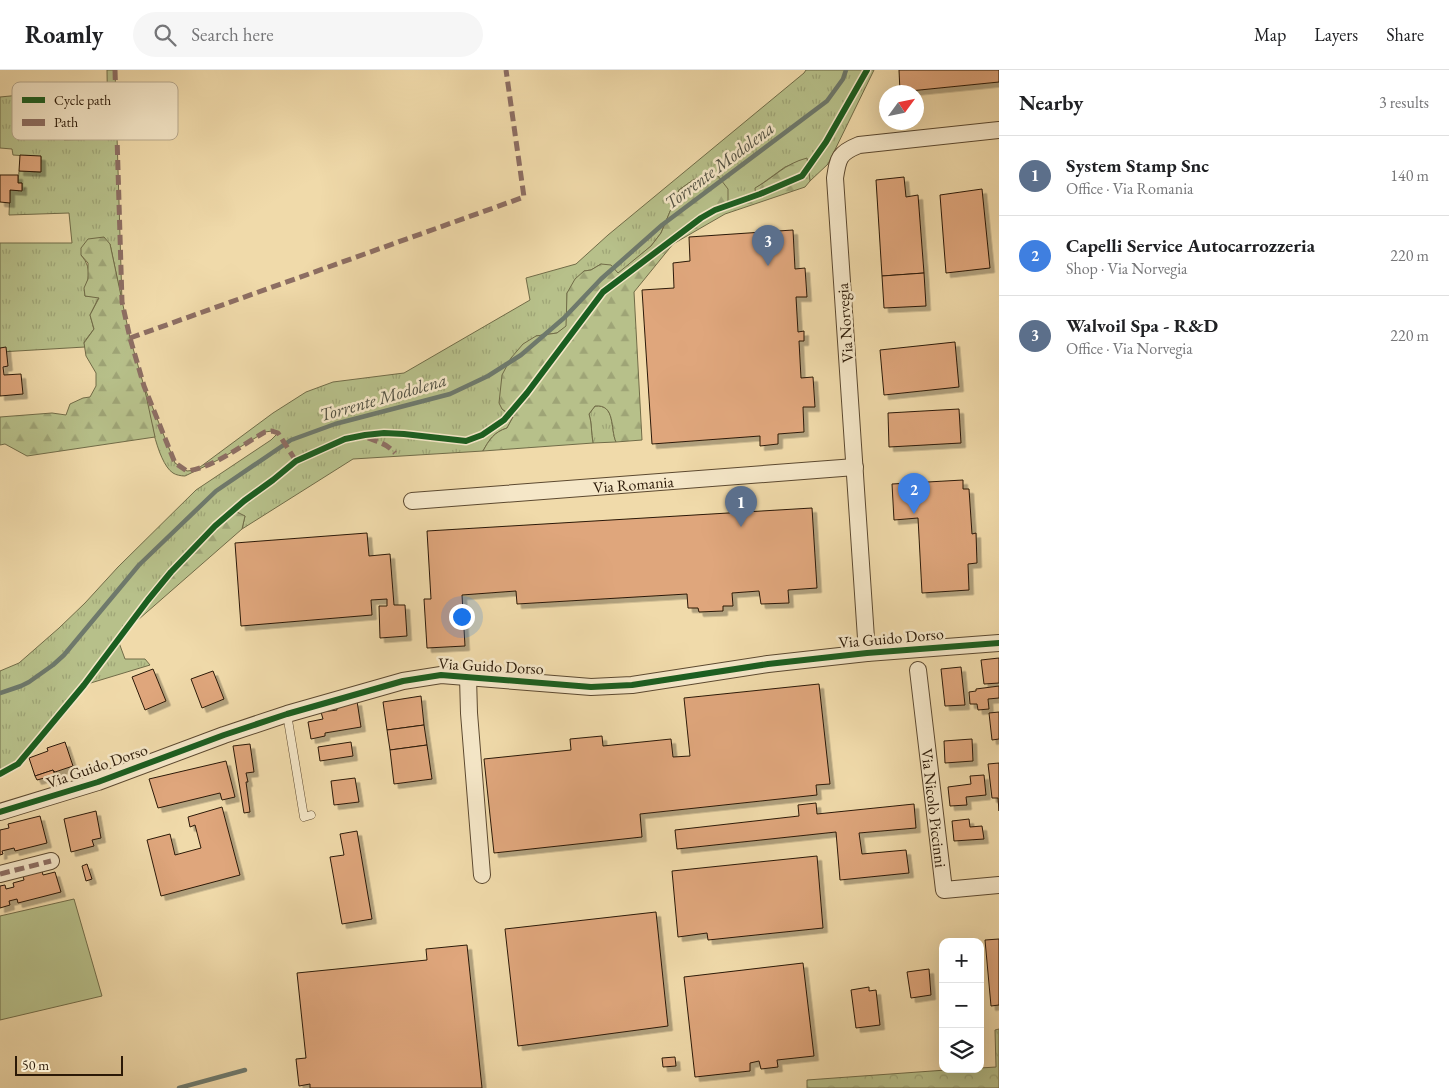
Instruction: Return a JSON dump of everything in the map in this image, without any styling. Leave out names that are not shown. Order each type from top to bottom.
[{"type":"street","name":"Via Norvegia","points":[[867,653],[835,178],[837,162],[846,150],[859,146],[999,130]]},
{"type":"street","name":"Via Romania","points":[[412,502],[855,467]]},
{"type":"street","name":"Via Guido Dorso","points":[[0,812],[103,780],[224,735],[287,714],[403,681],[441,675],[591,687],[632,685],[768,664],[867,653],[999,643]]},
{"type":"street","name":"Via Nicolò Piccinni","points":[[918,670],[944,890],[999,885]]},
{"type":"street","name":"Via Guido Dorso","points":[[468,677],[469,713],[482,876]]},
{"type":"street","points":[[0,874],[51,861]]},
{"type":"lane","points":[[287,714],[304,817],[311,815]]},
{"type":"green space","points":[[107,70],[115,70],[115,82],[107,82]]},
{"type":"green space","points":[[806,70],[874,70],[828,164],[810,181],[807,159],[785,167],[756,188],[756,199],[721,212],[706,175],[693,180],[679,190],[661,233],[651,246],[618,274],[601,264],[591,270],[584,271],[567,293],[567,326],[557,333],[536,336],[502,409],[513,417],[507,428],[492,437],[483,451],[353,459],[242,529],[245,516],[215,526],[171,572],[118,640],[125,659],[145,659],[150,665],[84,685],[18,764],[0,774],[0,671],[19,663],[59,628],[196,490],[271,440],[277,434],[272,431],[265,432],[222,458],[185,476],[180,476],[173,473],[167,467],[157,446],[144,386],[175,463],[187,471],[196,470],[273,413],[306,392],[333,382],[404,373],[530,300],[526,278],[576,264],[608,235]]},
{"type":"green space","points":[[12,96],[12,140],[117,140],[122,302],[110,244],[81,255],[89,272],[85,296],[99,297],[90,315],[94,329],[84,342],[85,347],[0,352],[0,243],[72,243],[69,213],[9,215],[10,190],[22,190],[22,183],[18,183],[19,171],[40,172],[41,157],[13,155],[12,149],[0,148],[0,97]]},
{"type":"green space","points":[[807,158],[810,181],[805,187],[725,214],[673,244],[634,292],[642,440],[616,442],[609,413],[602,406],[595,406],[589,414],[593,443],[483,451],[492,437],[507,428],[513,417],[502,409],[499,403],[502,375],[511,358],[523,344],[536,336],[557,333],[566,326],[567,293],[575,279],[584,271],[591,270],[601,264],[611,265],[618,273],[651,246],[661,233],[679,190],[693,180],[706,175],[718,176],[728,189],[728,206],[723,211],[756,199],[755,188],[786,167]]},
{"type":"green space","points":[[104,237],[110,244],[130,338],[144,386],[155,437],[27,456],[5,444],[0,445],[0,417],[52,413],[66,415],[70,404],[90,397],[96,386],[96,373],[86,356],[84,343],[94,329],[90,315],[99,298],[85,296],[84,288],[88,279],[88,263],[81,255],[81,248],[88,239]]},
{"type":"green space","points":[[595,406],[602,406],[609,413],[616,442],[593,443],[589,414]]},
{"type":"green space","points":[[237,512],[245,516],[242,529],[123,633],[171,572],[229,513]]},
{"type":"green space","points":[[74,899],[102,996],[0,1020],[0,916]]},
{"type":"green space","points":[[999,1029],[999,1088],[807,1088],[807,1080],[939,1071],[939,1073],[984,1073],[984,1068],[996,1067],[995,1030]]},
{"type":"building","points":[[899,70],[999,70],[999,82],[924,90],[924,85],[900,85]]},
{"type":"building","points":[[20,155],[41,156],[41,172],[19,171]]},
{"type":"building","points":[[0,175],[18,175],[18,183],[22,183],[22,191],[10,190],[10,203],[0,202]]},
{"type":"building","points":[[904,177],[906,197],[918,195],[924,273],[882,276],[876,180]]},
{"type":"building","points":[[982,189],[990,268],[946,273],[940,195]]},
{"type":"building","points":[[793,230],[795,269],[805,268],[807,297],[796,297],[798,332],[804,331],[804,341],[799,341],[801,378],[813,377],[815,407],[803,407],[804,432],[778,434],[778,444],[760,446],[760,436],[652,444],[642,290],[674,288],[673,263],[690,261],[689,237]]},
{"type":"building","points":[[924,273],[926,306],[884,308],[882,276]]},
{"type":"building","points":[[955,342],[959,387],[884,395],[880,350]]},
{"type":"building","points":[[6,347],[8,366],[3,367],[4,375],[21,374],[23,394],[0,396],[0,348]]},
{"type":"building","points":[[959,409],[961,443],[889,447],[888,413]]},
{"type":"building","points":[[963,480],[963,489],[969,489],[972,534],[976,533],[977,563],[968,564],[969,590],[922,593],[918,518],[894,520],[892,484]]},
{"type":"building","points":[[812,508],[817,588],[788,590],[789,603],[761,604],[759,591],[732,593],[733,606],[723,606],[723,611],[699,612],[698,608],[688,608],[687,594],[517,604],[516,591],[462,595],[465,646],[427,648],[424,599],[431,599],[427,531]]},
{"type":"building","points":[[367,533],[369,556],[390,554],[394,605],[405,605],[407,636],[380,638],[379,606],[387,606],[387,599],[371,600],[372,615],[241,626],[235,543]]},
{"type":"building","points":[[999,658],[999,683],[984,684],[981,660]]},
{"type":"building","points":[[961,667],[965,705],[945,706],[941,669]]},
{"type":"building","points":[[153,669],[166,701],[145,710],[132,677]]},
{"type":"building","points":[[213,671],[224,699],[202,708],[191,679]]},
{"type":"building","points":[[819,684],[830,784],[816,785],[817,795],[640,814],[642,837],[494,853],[484,759],[571,750],[570,739],[602,736],[603,746],[671,739],[673,757],[690,756],[684,698]]},
{"type":"building","points":[[999,686],[999,698],[988,699],[989,709],[978,710],[977,704],[970,704],[969,692],[976,691],[976,689]]},
{"type":"building","points":[[421,696],[424,725],[387,730],[383,702]]},
{"type":"building","points":[[357,701],[361,727],[325,733],[325,736],[311,739],[308,722],[323,719],[321,712],[337,710],[336,705]]},
{"type":"building","points":[[999,712],[999,739],[992,740],[989,713]]},
{"type":"building","points":[[424,725],[427,745],[390,750],[387,730]]},
{"type":"building","points":[[972,739],[973,761],[945,763],[944,741]]},
{"type":"building","points":[[65,742],[73,766],[35,776],[29,758],[48,751],[47,748]]},
{"type":"building","points":[[351,742],[353,756],[320,761],[318,747]]},
{"type":"building","points":[[250,744],[254,772],[246,773],[250,812],[244,813],[233,746]]},
{"type":"building","points":[[427,745],[432,779],[394,784],[390,750]]},
{"type":"building","points":[[226,761],[235,797],[222,800],[220,793],[158,808],[149,779]]},
{"type":"building","points":[[999,763],[999,811],[998,798],[992,798],[988,764]]},
{"type":"building","points":[[53,770],[55,775],[37,780],[35,776]]},
{"type":"building","points":[[984,775],[986,795],[966,797],[967,805],[950,806],[948,787],[971,784],[970,776]]},
{"type":"building","points":[[355,778],[359,802],[334,805],[331,781]]},
{"type":"building","points":[[816,803],[817,814],[914,804],[916,828],[859,833],[862,854],[906,850],[909,873],[840,880],[836,832],[677,849],[675,830],[799,816],[798,805]]},
{"type":"building","points":[[222,807],[240,875],[161,896],[147,840],[170,834],[175,855],[201,848],[195,825],[190,827],[188,817]]},
{"type":"building","points":[[96,811],[101,838],[92,840],[94,846],[71,852],[64,819]]},
{"type":"building","points":[[40,816],[47,843],[15,851],[14,848],[2,851],[3,854],[0,855],[0,830],[9,828],[8,824]]},
{"type":"building","points":[[969,819],[970,827],[982,826],[984,839],[954,841],[952,821]]},
{"type":"building","points":[[357,831],[372,919],[342,924],[330,857],[344,855],[340,834]]},
{"type":"building","points":[[817,856],[823,928],[708,940],[707,933],[678,937],[672,871]]},
{"type":"building","points":[[87,864],[92,879],[86,881],[82,866]]},
{"type":"building","points":[[42,871],[43,875],[55,872],[61,892],[18,903],[17,899],[9,901],[10,905],[0,908],[0,886],[5,885],[6,889],[14,887],[13,883],[24,880],[23,876]]},
{"type":"building","points":[[656,912],[668,1026],[518,1046],[505,929]]},
{"type":"building","points":[[999,939],[999,1005],[991,1006],[985,940]]},
{"type":"building","points":[[467,945],[482,1088],[310,1088],[310,1084],[299,1086],[296,1059],[306,1058],[297,973],[427,960],[426,949]]},
{"type":"building","points":[[803,963],[814,1056],[777,1060],[778,1067],[761,1069],[759,1061],[750,1063],[750,1071],[695,1077],[684,977]]},
{"type":"building","points":[[929,969],[931,995],[911,998],[907,972]]},
{"type":"building","points":[[869,987],[869,991],[876,990],[880,1025],[856,1028],[851,990]]},
{"type":"building","points":[[675,1057],[676,1066],[663,1067],[662,1058]]},
{"type":"waterway","name":"Torrente Modolena","points":[[0,693],[29,682],[53,665],[64,655],[139,565],[216,491],[291,440],[335,424],[450,394],[488,376],[521,355],[564,318],[601,279],[662,225],[827,101],[843,79],[846,70]]},
{"type":"waterway","points":[[179,1088],[245,1070]]},
{"type":"marked path","points":[[115,70],[115,82]]},
{"type":"marked path","points":[[130,338],[524,197],[506,70]]},
{"type":"marked path","points":[[117,140],[122,302],[144,386],[175,463],[187,471],[197,469],[217,461],[265,432],[272,431],[278,433],[296,461]]},
{"type":"marked path","points":[[368,438],[386,445],[395,453]]},
{"type":"marked path","points":[[0,874],[51,861]]},
{"type":"cycle path","points":[[0,774],[18,764],[84,685],[171,572],[215,526],[244,501],[296,461],[345,439],[384,433],[466,441],[482,435],[504,420],[527,393],[603,292],[701,218],[715,210],[802,176],[826,142],[867,70]]},
{"type":"cycle path","points":[[0,812],[98,782],[224,735],[287,714],[403,681],[441,675],[591,687],[632,685],[768,664],[867,653],[999,643]]},
{"type":"place","name":"Walvoil Spa - R&D","points":[[768,266]]},
{"type":"place","name":"Capelli Service Autocarrozzeria","points":[[914,514]]},
{"type":"place","name":"System Stamp Snc","points":[[741,527]]}]
